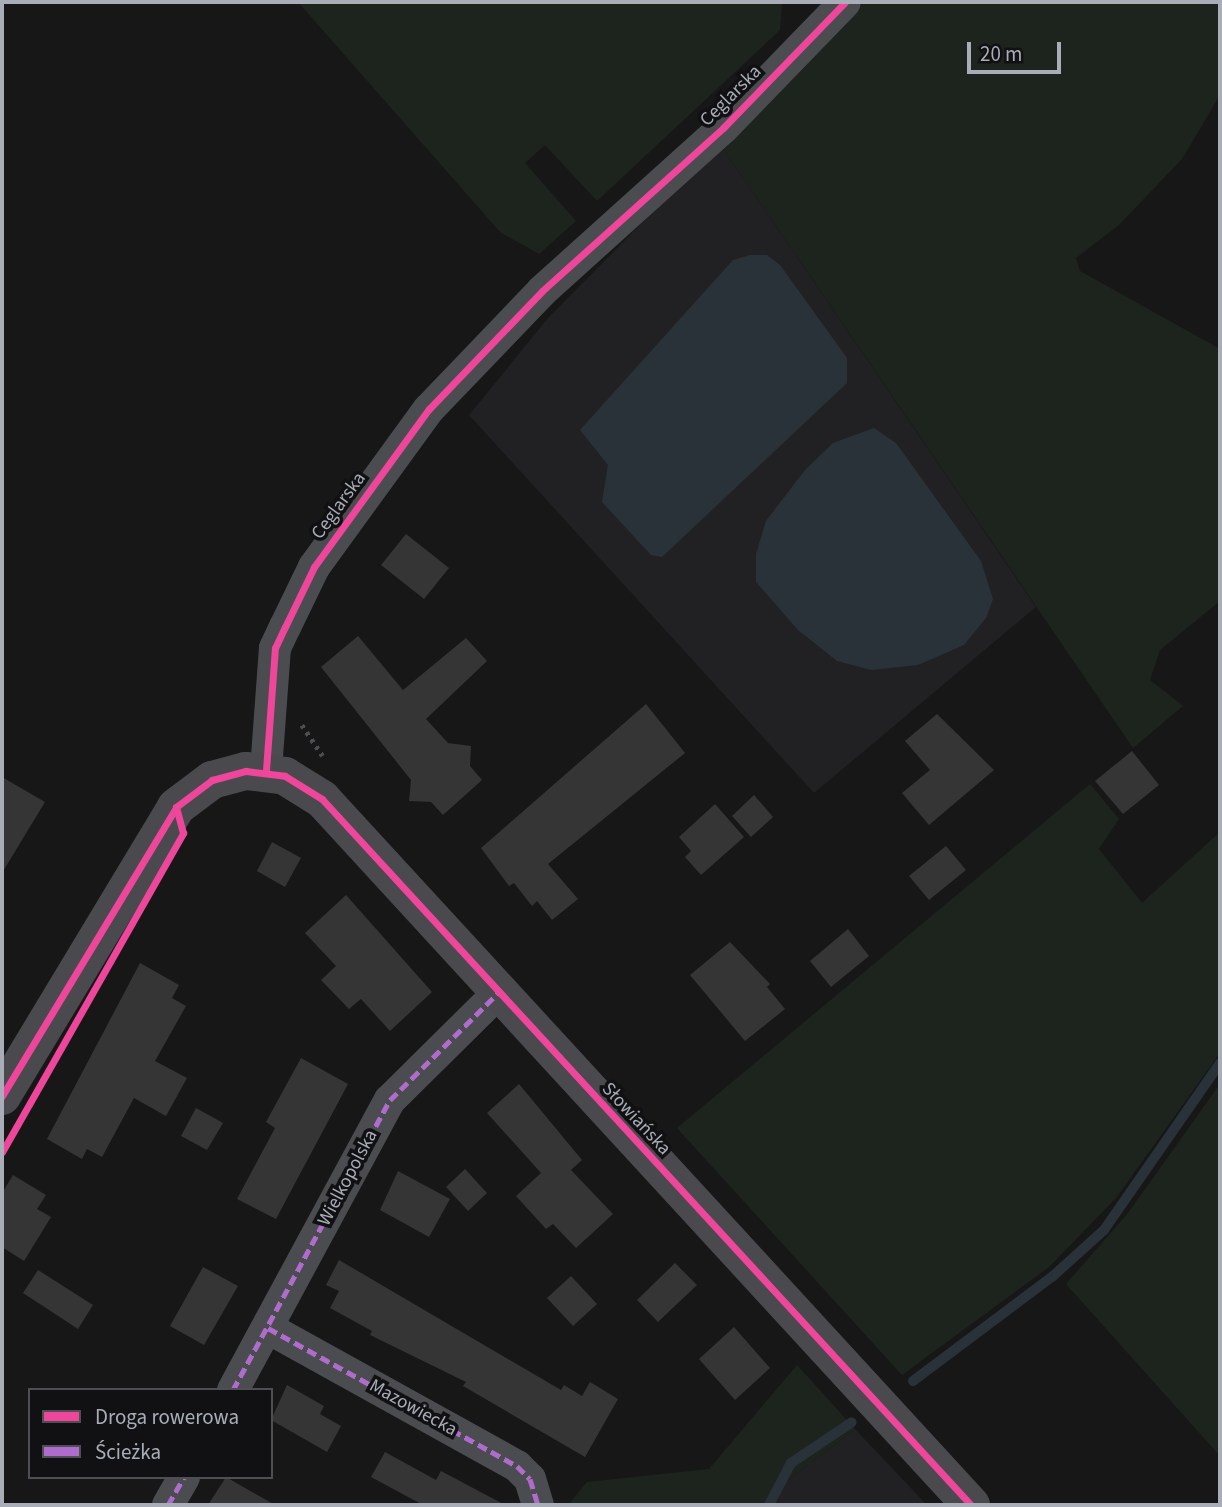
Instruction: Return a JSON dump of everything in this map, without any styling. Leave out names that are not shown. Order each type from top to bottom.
[{"type":"street","name":"Ceglarska","points":[[266,770],[280,638],[314,567],[429,409],[542,291],[723,128],[845,2]]},
{"type":"street","name":"Słowiańska","points":[[266,770],[303,784],[322,799],[971,1505]]},
{"type":"street","points":[[2,1096],[176,807],[212,780],[266,770]]},
{"type":"street","name":"Wielkopolska","points":[[234,1388],[390,1100],[498,993]]},
{"type":"street","name":"Mazowiecka","points":[[268,1328],[517,1466],[530,1479],[538,1505]]},
{"type":"street","points":[[168,1505],[183,1479]]},
{"type":"shaded area","points":[[298,2],[782,2],[780,30],[597,201],[545,145],[525,163],[576,221],[539,254],[500,232]]},
{"type":"shaded area","points":[[864,2],[1220,2],[1220,95],[1182,159],[1119,225],[1076,258],[1080,271],[1220,349],[1220,601],[1160,650],[1150,680],[1183,706],[1133,748],[720,144]]},
{"type":"shaded area","points":[[720,144],[1036,607],[814,793],[469,415],[548,318]]},
{"type":"shaded area","points":[[750,255],[767,255],[780,265],[847,358],[847,383],[662,557],[651,555],[602,502],[608,465],[580,430],[733,260]]},
{"type":"shaded area","points":[[874,428],[896,443],[981,561],[993,599],[986,618],[964,645],[918,665],[871,670],[837,661],[798,630],[756,582],[756,554],[766,521],[805,470],[833,443]]},
{"type":"shaded area","points":[[1090,784],[1119,819],[1099,849],[1142,903],[1220,832],[1220,1053],[1116,1198],[1049,1267],[902,1375],[677,1128]]},
{"type":"shaded area","points":[[1220,1084],[1220,1456],[1066,1284],[1128,1213]]},
{"type":"shaded area","points":[[797,1365],[855,1429],[783,1484],[777,1505],[568,1505],[587,1482],[709,1469]]},
{"type":"shaded area","points":[[855,1429],[927,1505],[777,1505],[783,1484]]},
{"type":"building","points":[[406,534],[449,568],[424,599],[381,565]]},
{"type":"building","points":[[358,636],[403,690],[466,638],[487,661],[426,719],[448,743],[471,746],[470,766],[482,780],[443,815],[431,802],[409,801],[411,780],[321,667]]},
{"type":"building","points":[[646,704],[685,753],[548,864],[578,899],[552,920],[537,901],[532,906],[514,883],[509,886],[481,848]]},
{"type":"building","points":[[937,714],[994,770],[929,825],[902,793],[930,770],[905,741]]},
{"type":"building","points":[[1132,751],[1159,785],[1123,814],[1095,781]]},
{"type":"building","points":[[2,777],[45,802],[2,873]]},
{"type":"building","points":[[754,795],[773,817],[751,837],[732,816]]},
{"type":"building","points":[[715,804],[744,837],[701,875],[685,857],[691,851],[679,837]]},
{"type":"building","points":[[272,842],[301,858],[285,887],[257,871]]},
{"type":"building","points":[[946,846],[966,870],[929,900],[909,876]]},
{"type":"building","points":[[346,895],[432,992],[390,1031],[361,999],[349,1009],[321,980],[336,966],[305,933]]},
{"type":"building","points":[[848,929],[869,956],[831,987],[810,961]]},
{"type":"building","points":[[730,942],[770,984],[767,987],[785,1009],[745,1041],[690,975]]},
{"type":"building","points":[[140,963],[179,985],[172,998],[186,1006],[155,1061],[187,1078],[166,1116],[134,1098],[102,1157],[87,1149],[82,1159],[47,1139]]},
{"type":"building","points":[[301,1058],[348,1084],[276,1219],[237,1199],[275,1128],[266,1122]]},
{"type":"building","points":[[519,1084],[582,1160],[571,1170],[613,1214],[576,1248],[553,1224],[546,1229],[516,1196],[541,1173],[487,1113]]},
{"type":"building","points":[[196,1108],[223,1123],[207,1150],[181,1136]]},
{"type":"building","points":[[465,1169],[487,1193],[468,1211],[446,1187]]},
{"type":"building","points":[[398,1171],[450,1199],[429,1237],[380,1210]]},
{"type":"building","points":[[13,1175],[46,1195],[37,1209],[51,1217],[24,1261],[2,1247],[2,1193]]},
{"type":"building","points":[[339,1260],[561,1390],[564,1385],[582,1396],[590,1382],[618,1399],[585,1457],[463,1386],[466,1382],[370,1335],[372,1331],[330,1308],[339,1291],[326,1285]]},
{"type":"building","points":[[675,1263],[697,1285],[658,1322],[637,1300]]},
{"type":"building","points":[[203,1267],[238,1286],[204,1345],[170,1326]]},
{"type":"building","points":[[38,1270],[93,1305],[78,1329],[23,1293]]},
{"type":"building","points":[[571,1276],[597,1304],[573,1326],[547,1298]]},
{"type":"building","points":[[734,1327],[770,1368],[735,1400],[699,1359]]},
{"type":"building","points":[[287,1385],[324,1406],[320,1414],[341,1426],[327,1452],[273,1421]]},
{"type":"building","points":[[385,1452],[436,1480],[441,1471],[505,1505],[423,1505],[371,1477]]},
{"type":"building","points":[[225,1479],[230,1479],[275,1505],[208,1505]]},
{"type":"waterway","points":[[913,1381],[1053,1276],[1104,1230],[1220,1063]]},
{"type":"waterway","points":[[769,1505],[791,1463],[852,1422]]},
{"type":"marked path","points":[[234,1388],[390,1100],[498,993]]},
{"type":"marked path","points":[[268,1328],[517,1466],[530,1479],[538,1505]]},
{"type":"marked path","points":[[168,1505],[183,1479]]},
{"type":"cycle path","points":[[266,770],[275,648],[314,567],[429,409],[542,291],[723,128],[845,2]]},
{"type":"cycle path","points":[[2,1096],[176,807],[212,780],[246,771],[285,776],[322,799],[971,1505]]},
{"type":"cycle path","points":[[2,1152],[183,833],[176,807]]}]
